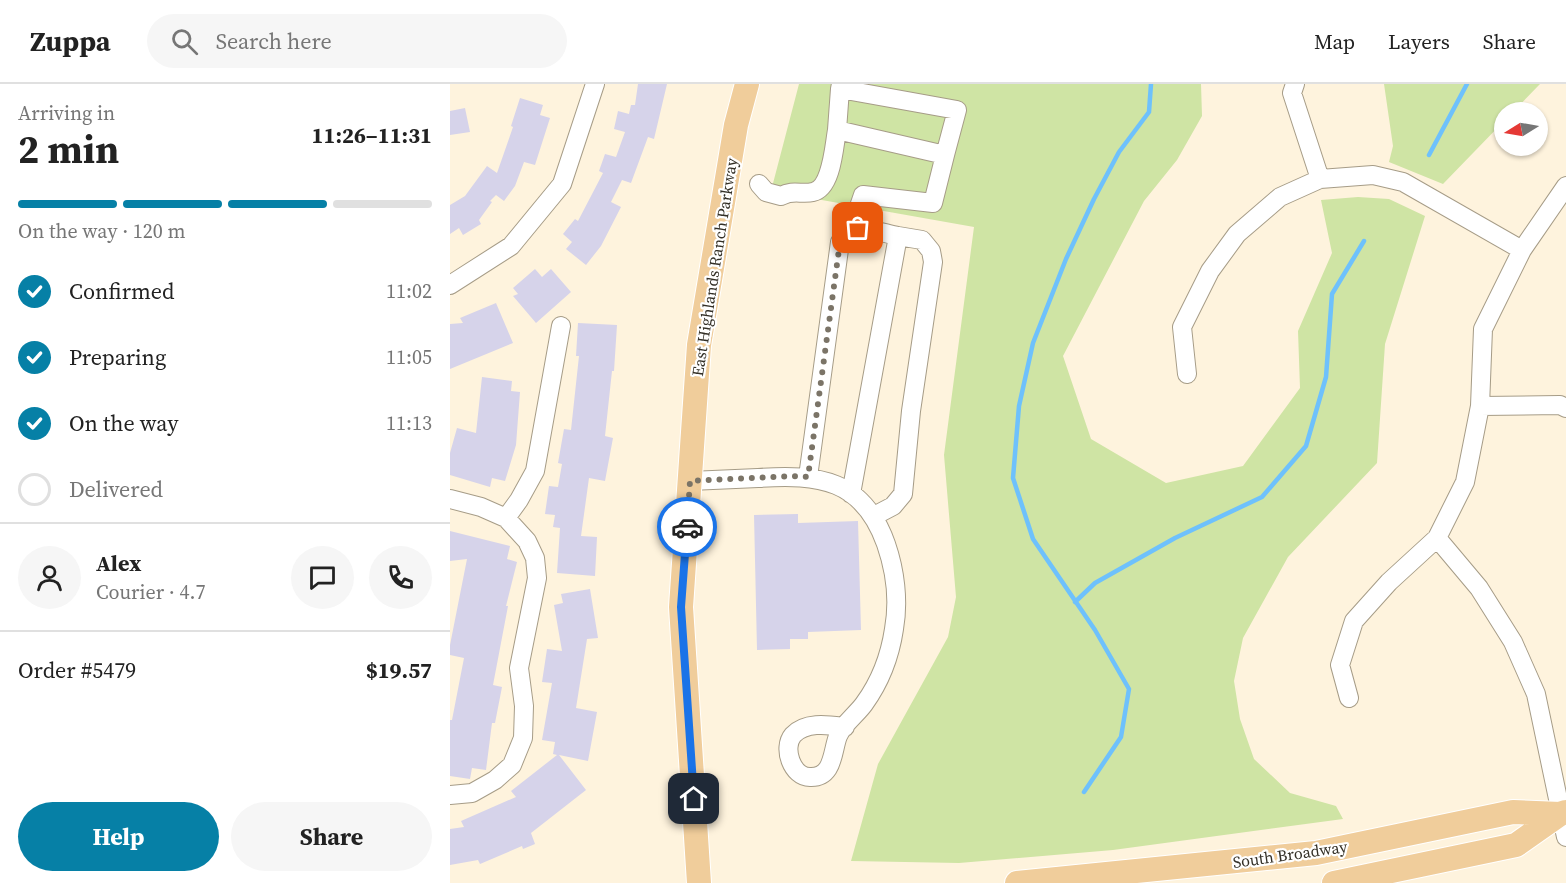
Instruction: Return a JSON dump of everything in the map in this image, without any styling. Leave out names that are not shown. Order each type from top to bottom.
[{"type":"main road","name":"East Highlands Ranch Parkway","points":[[699,883],[681,607],[699,345],[736,125],[747,84]]},
{"type":"main road","name":"South Broadway","points":[[1017,883],[1139,878],[1316,853],[1513,812],[1563,813]]},
{"type":"main road","name":"South Broadway","points":[[1342,882],[1516,845],[1563,813]]},
{"type":"street","points":[[450,285],[511,246],[562,184],[595,84]]},
{"type":"street","points":[[1295,84],[1292,93],[1320,179]]},
{"type":"street","points":[[727,179],[759,184],[766,192],[781,196],[789,192],[813,192],[822,187],[828,179],[837,130],[841,86],[957,111],[933,203],[863,195],[851,230]]},
{"type":"street","points":[[837,130],[945,155]]},
{"type":"street","points":[[1187,374],[1182,327],[1210,272],[1238,234],[1280,197],[1320,179],[1373,175],[1402,182],[1522,250]]},
{"type":"street","points":[[1349,698],[1341,665],[1354,621],[1389,582],[1437,538],[1465,482],[1480,406],[1483,329],[1522,250],[1566,186]]},
{"type":"street","points":[[808,477],[840,242],[844,235],[858,228],[922,240],[931,251],[933,262],[911,411],[903,494],[893,506],[874,516]]},
{"type":"street","points":[[851,494],[898,236]]},
{"type":"street","points":[[506,518],[535,471],[561,326]]},
{"type":"street","points":[[1480,406],[1560,405],[1566,408]]},
{"type":"street","points":[[690,481],[793,476],[822,479],[851,494],[874,516],[892,562],[896,590],[895,626],[889,656],[880,677],[864,705],[845,727]]},
{"type":"street","points":[[450,499],[482,507],[506,518],[527,541],[535,558],[537,578],[519,668],[524,706],[523,738],[512,765],[495,780],[472,793],[450,795]]},
{"type":"street","points":[[1437,538],[1479,588],[1513,642],[1527,673],[1536,694],[1563,813],[1566,837]]},
{"type":"green space","points":[[799,84],[1201,84],[1202,116],[1177,160],[1144,201],[1063,356],[1091,439],[1166,483],[1243,466],[1300,388],[1298,331],[1332,253],[1321,200],[1358,197],[1389,199],[1425,216],[1385,344],[1377,463],[1288,557],[1243,638],[1234,681],[1240,719],[1254,759],[1290,793],[1336,806],[1343,819],[1113,850],[959,863],[851,861],[878,764],[948,637],[956,597],[944,455],[974,227],[771,191]]},
{"type":"green space","points":[[1384,84],[1540,84],[1523,102],[1494,102],[1494,131],[1443,184],[1389,162],[1393,146]]},
{"type":"building","points":[[638,84],[667,84],[654,139],[648,137],[631,183],[622,180],[611,202],[621,207],[601,246],[586,265],[566,249],[572,242],[563,234],[575,219],[578,221],[603,173],[599,171],[605,154],[616,157],[625,132],[614,129],[618,111],[629,114],[631,105],[635,105]]},
{"type":"building","points":[[520,98],[543,105],[540,115],[550,118],[535,165],[524,162],[515,186],[504,201],[496,195],[490,201],[492,202],[479,220],[481,224],[463,235],[459,228],[450,234],[450,205],[465,196],[487,166],[497,173],[513,127],[511,126]]},
{"type":"building","points":[[465,108],[470,132],[450,135],[450,111]]},
{"type":"building","points":[[535,269],[542,277],[551,269],[571,292],[536,323],[513,296],[518,294],[513,288]]},
{"type":"building","points":[[496,303],[513,343],[450,369],[450,324],[463,323],[460,318]]},
{"type":"building","points":[[578,323],[617,325],[614,371],[612,371],[605,436],[613,438],[605,481],[589,478],[581,536],[597,537],[595,576],[557,573],[560,528],[553,527],[555,515],[545,514],[549,486],[558,487],[562,464],[558,463],[564,429],[571,430],[579,356],[576,356]]},
{"type":"building","points":[[482,377],[512,381],[511,391],[520,392],[516,445],[505,481],[492,478],[490,487],[450,475],[450,453],[457,428],[476,433]]},
{"type":"building","points":[[798,514],[798,523],[858,521],[861,630],[808,632],[808,639],[790,639],[790,649],[757,650],[754,515]]},
{"type":"building","points":[[450,531],[510,546],[507,559],[517,562],[506,606],[508,606],[493,685],[502,687],[495,723],[492,723],[486,770],[472,768],[470,779],[450,776],[450,720],[452,720],[464,658],[450,655],[450,645],[467,559],[450,561]]},
{"type":"building","points":[[590,589],[598,638],[587,639],[576,708],[597,712],[588,761],[559,755],[586,790],[531,833],[535,844],[523,849],[522,846],[480,864],[478,860],[450,865],[450,829],[464,827],[461,821],[516,797],[511,791],[557,755],[553,754],[555,742],[542,740],[552,683],[542,682],[547,649],[562,651],[554,605],[563,603],[561,594]]},
{"type":"waterway","points":[[1084,792],[1121,737],[1129,689],[1095,630],[1033,539],[1013,478],[1019,406],[1033,343],[1066,259],[1119,152],[1149,112],[1151,84]]},
{"type":"waterway","points":[[1429,155],[1467,84]]},
{"type":"waterway","points":[[1075,602],[1095,583],[1175,538],[1262,497],[1306,446],[1326,377],[1332,294],[1364,241]]},
{"type":"way so far","points":[[687,527],[690,481],[808,477],[840,242],[844,235],[858,228]]},
{"type":"route","points":[[687,527],[681,607],[694,799]]}]
